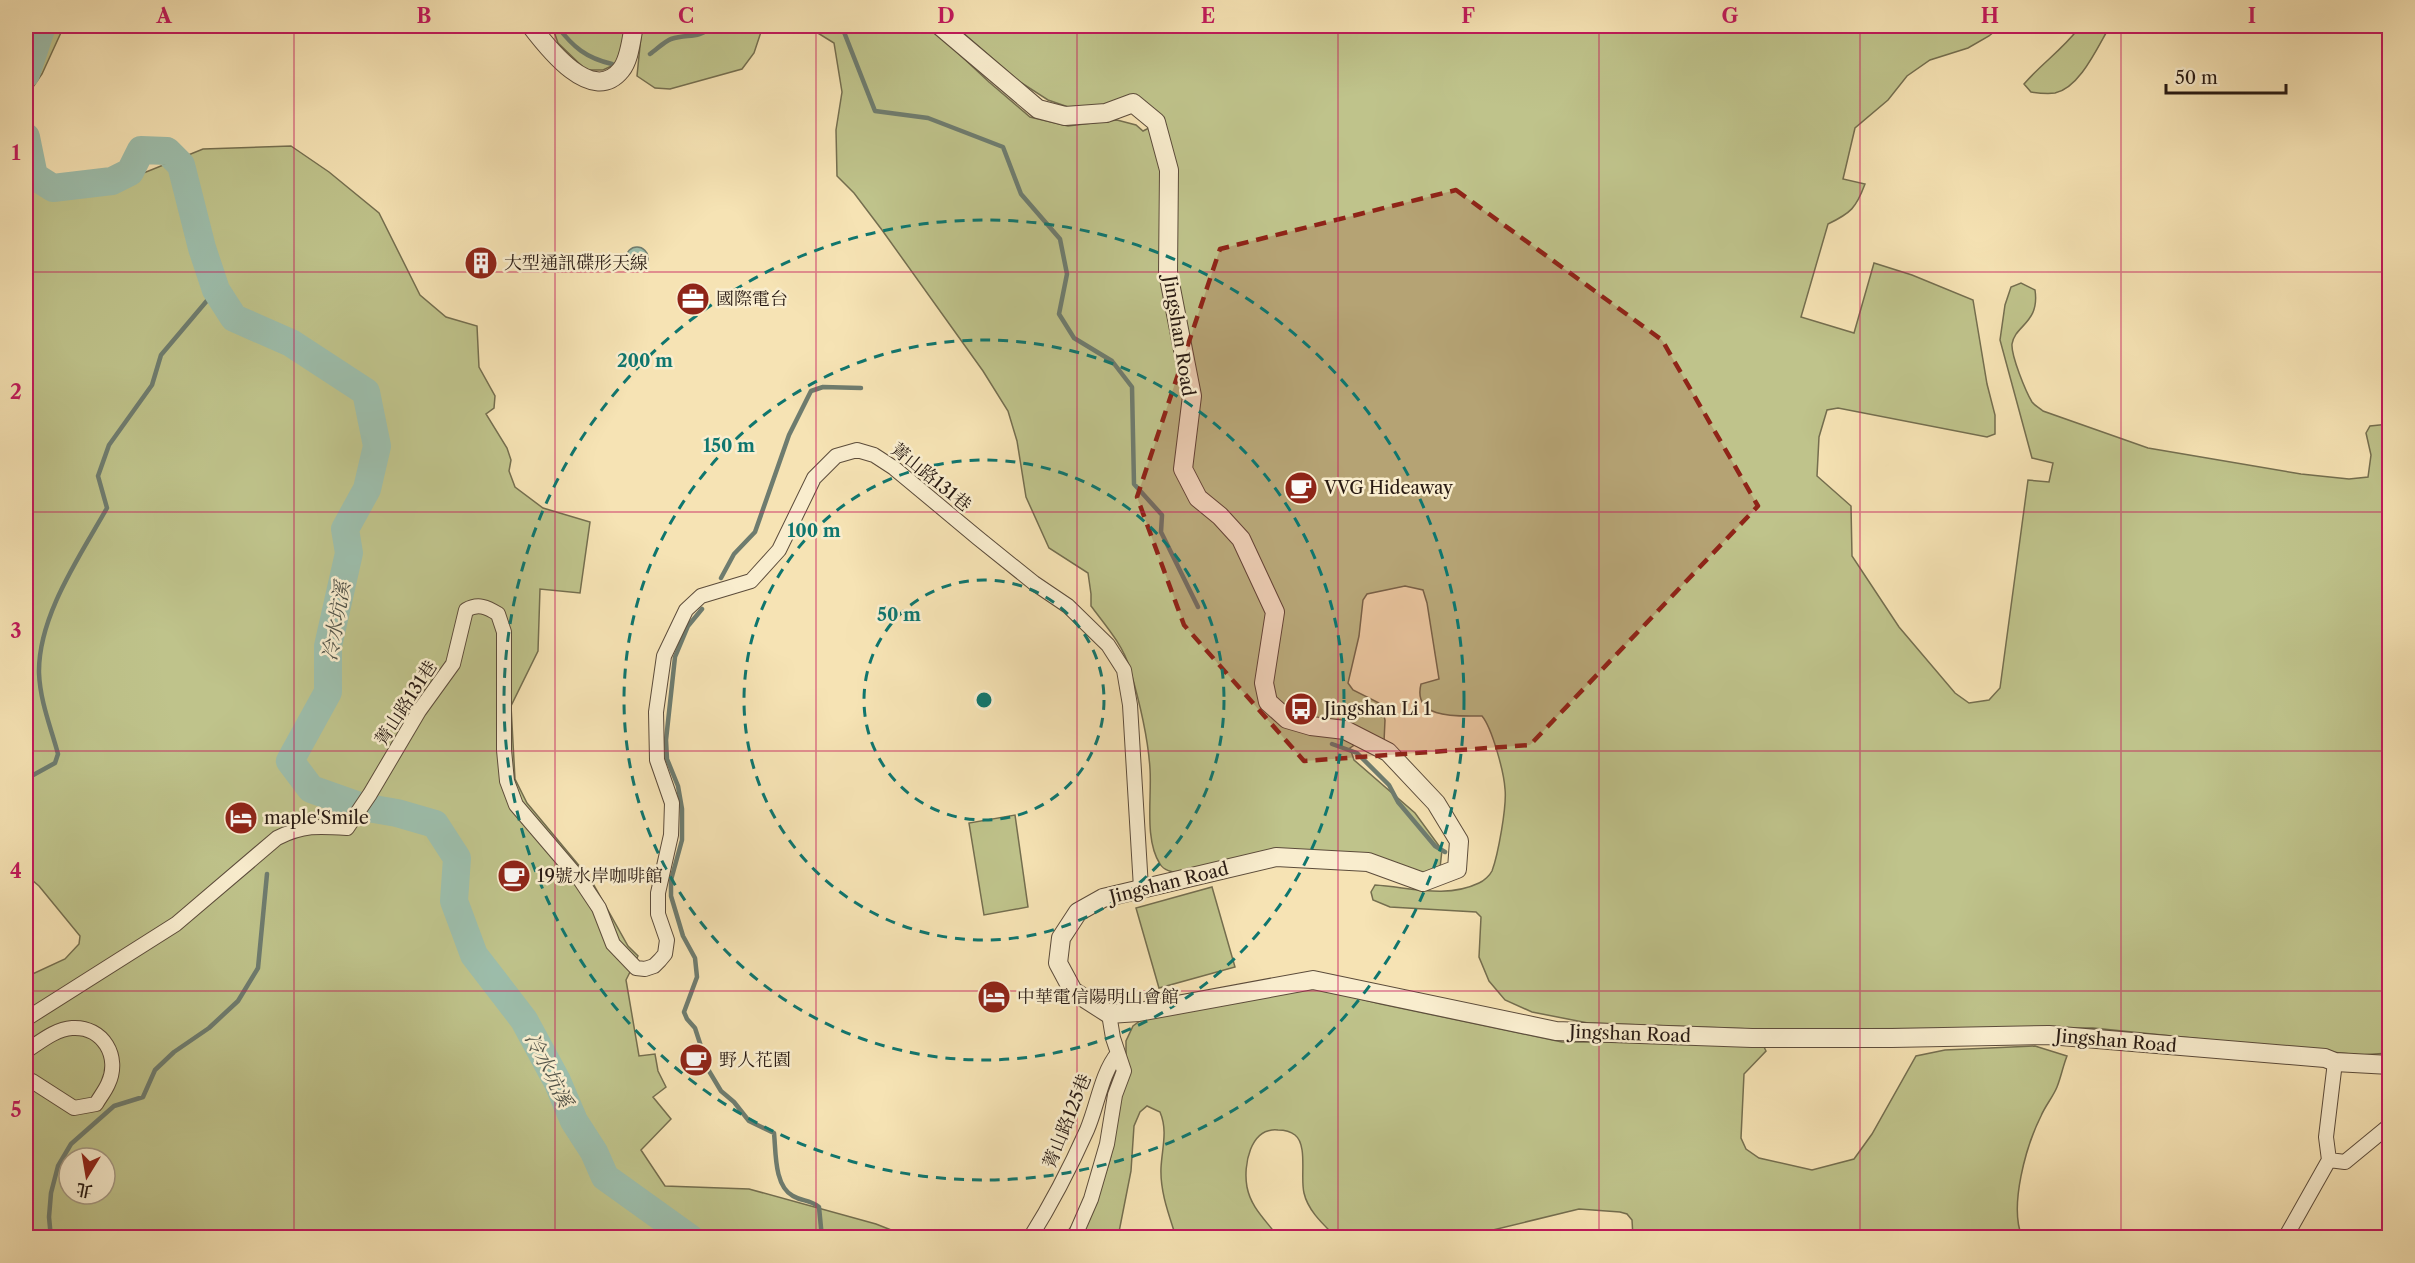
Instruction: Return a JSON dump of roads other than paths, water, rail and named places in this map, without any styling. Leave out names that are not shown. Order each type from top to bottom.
[{"type":"street","points":[[531,26],[550,52],[582,78],[602,80],[621,71],[634,26]]},
{"type":"street","name":"Jingshan Road","points":[[940,26],[1038,109],[1065,116],[1106,113],[1133,103],[1156,122],[1169,170],[1168,273],[1192,396],[1183,469],[1198,498],[1220,516],[1241,539],[1275,612],[1264,683],[1269,702],[1287,719],[1311,726],[1345,730],[1388,752],[1436,803],[1459,841],[1457,869],[1423,882],[1368,862],[1276,857],[1103,898],[1078,912],[1061,938],[1058,963],[1073,991],[1110,1014],[1139,1012],[1313,980],[1556,1031],[1752,1038],[2049,1035],[2325,1058],[2335,1062],[2390,1065]]},
{"type":"street","name":"菁山路131巷","points":[[26,1019],[176,924],[277,838],[296,828],[312,826],[347,828],[419,711],[453,664],[466,610],[475,605],[488,608],[498,614],[504,632],[504,750],[507,781],[516,805],[581,881],[599,908],[613,944],[636,968],[645,969],[654,966],[664,954],[667,940],[658,914],[658,892],[671,823],[672,802],[657,760],[657,712],[664,656],[686,610],[701,596],[751,581],[779,550],[814,478],[836,456],[857,450],[874,455],[894,468],[978,538],[1068,606],[1108,645],[1124,670],[1130,705],[1142,888]]},
{"type":"street","points":[[1074,1238],[1090,1199],[1107,1144],[1115,1095],[1124,1071],[1113,1038],[1110,1014]]},
{"type":"street","points":[[26,1051],[53,1034],[72,1028],[95,1033],[107,1043],[111,1061],[110,1082],[96,1104],[74,1108],[32,1081],[26,1081]]},
{"type":"street","name":"菁山路125巷","points":[[1030,1238],[1056,1196],[1095,1110],[1108,1065],[1118,1053]]},
{"type":"street","points":[[2285,1238],[2329,1160],[2326,1137],[2335,1062]]},
{"type":"street","points":[[2329,1160],[2345,1162],[2390,1125]]},
{"type":"waterway","points":[[26,74],[42,26]]},
{"type":"waterway","points":[[557,26],[581,51],[612,64]]},
{"type":"waterway","points":[[650,54],[669,40],[697,35],[713,26]]},
{"type":"waterway","points":[[835,26],[844,32],[875,111],[928,118],[1003,147],[1021,194],[1060,239],[1067,274],[1059,314],[1074,338],[1112,361],[1132,387],[1134,484],[1162,515],[1161,532],[1198,607]]},
{"type":"waterway","name":"冷水坑溪","points":[[26,137],[34,176],[53,188],[112,181],[130,172],[141,150],[167,151],[181,165],[202,248],[216,290],[234,318],[291,343],[366,392],[377,446],[367,489],[345,529],[349,553],[328,646],[328,692],[290,761],[311,789],[362,807],[397,813],[435,824],[457,858],[454,901],[474,955],[524,1020],[557,1081],[574,1121],[594,1152],[605,1177],[690,1238]]},
{"type":"waterway","points":[[26,779],[55,763],[58,754],[41,694],[39,673],[41,652],[45,630],[62,587],[107,508],[98,476],[109,445],[152,385],[161,355],[216,290]]},
{"type":"waterway","points":[[721,578],[734,554],[755,532],[789,435],[811,391],[823,387],[861,388]]},
{"type":"waterway","points":[[702,609],[688,626],[675,657],[666,740],[667,759],[678,786],[682,809],[682,840],[671,880],[671,896],[683,936],[695,958],[697,977],[684,1012],[695,1028],[709,1071],[721,1091],[734,1102],[749,1121],[774,1133],[777,1168],[782,1185],[793,1196],[819,1207],[822,1238]]},
{"type":"waterway","points":[[1332,744],[1357,753],[1389,785],[1398,802],[1435,846],[1445,852]]},
{"type":"waterway","points":[[51,1238],[49,1217],[51,1193],[58,1166],[71,1144],[114,1106],[143,1097],[155,1070],[174,1052],[209,1028],[238,1001],[258,968],[267,874]]},
{"type":"place","name":"大型通訊碟形天線","points":[[481,263]]},
{"type":"place","name":"國際電台","points":[[693,299]]},
{"type":"place","name":"VVG Hideaway","points":[[1301,488]]},
{"type":"place","name":"Jingshan Li 1","points":[[1301,709]]},
{"type":"place","name":"maple'Smile","points":[[241,818]]},
{"type":"place","name":"19號水岸咖啡館","points":[[514,876]]},
{"type":"place","name":"中華電信陽明山會館","points":[[994,997]]},
{"type":"place","name":"野人花園","points":[[696,1060]]}]
